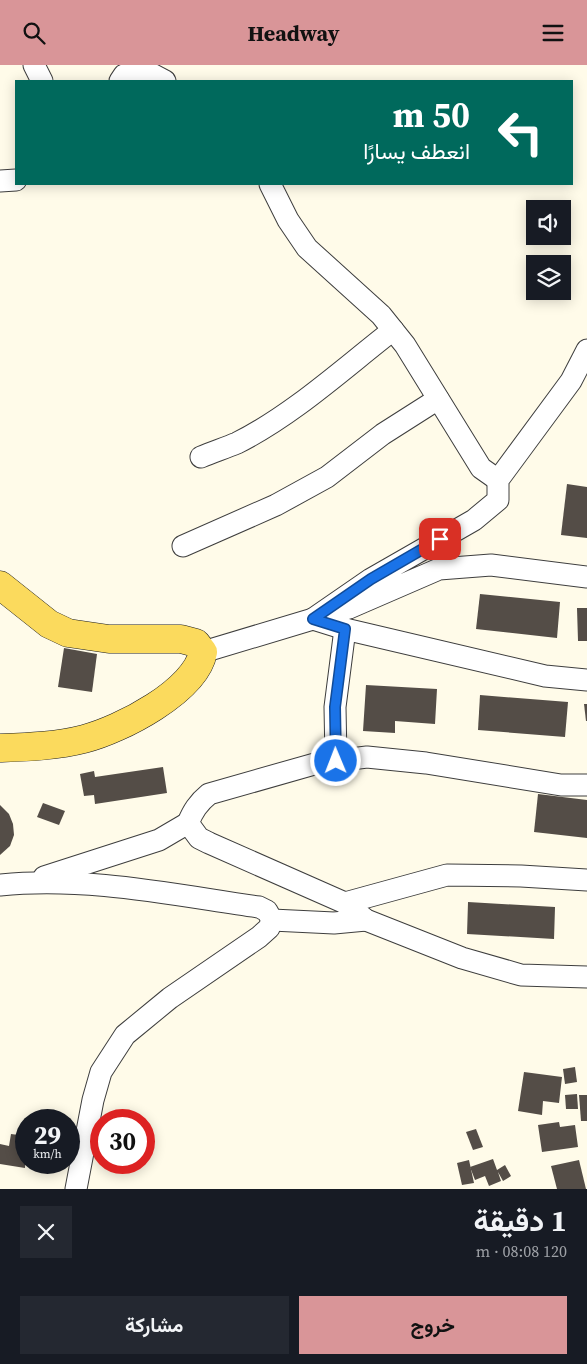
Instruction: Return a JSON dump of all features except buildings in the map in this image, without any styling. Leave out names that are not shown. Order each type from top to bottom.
[{"type":"main road","points":[[0,585],[50,624],[68,633],[109,639],[181,639],[196,643],[203,652],[201,661],[177,689],[152,709],[132,720],[84,739],[40,746],[0,748]]},
{"type":"street","points":[[34,65],[42,80]]},
{"type":"street","points":[[121,80],[124,75],[150,73],[163,80]]},
{"type":"street","points":[[0,181],[15,179]]},
{"type":"street","points":[[270,185],[288,220],[307,248],[381,315],[405,345],[481,468],[498,480]]},
{"type":"street","points":[[201,457],[236,443],[268,425],[393,330]]},
{"type":"street","points":[[313,619],[371,579],[474,520],[498,500],[498,480],[571,381],[587,350]]},
{"type":"street","points":[[183,546],[276,505],[327,477],[383,434],[438,399]]},
{"type":"street","points":[[203,652],[349,608],[440,569],[491,565],[587,577]]},
{"type":"street","points":[[313,619],[345,629],[545,676],[587,680]]},
{"type":"street","points":[[336,761],[335,707],[345,629]]},
{"type":"street","points":[[28,882],[159,840],[188,823],[199,802],[209,794],[318,763],[367,757],[426,763],[561,785],[587,785]]},
{"type":"street","points":[[188,823],[199,837],[209,843],[345,903],[366,919],[462,958],[521,975],[587,977]]},
{"type":"street","points":[[345,903],[448,875],[521,876],[587,880]]},
{"type":"street","points":[[0,885],[28,882],[77,883],[128,889],[259,907],[267,911],[272,920],[270,928],[259,937],[170,998],[125,1035],[102,1072],[93,1100],[76,1189]]},
{"type":"street","points":[[272,920],[334,923],[366,919]]},
{"type":"route","points":[[336,761],[335,707],[345,629],[313,619],[371,579],[440,539]]}]
